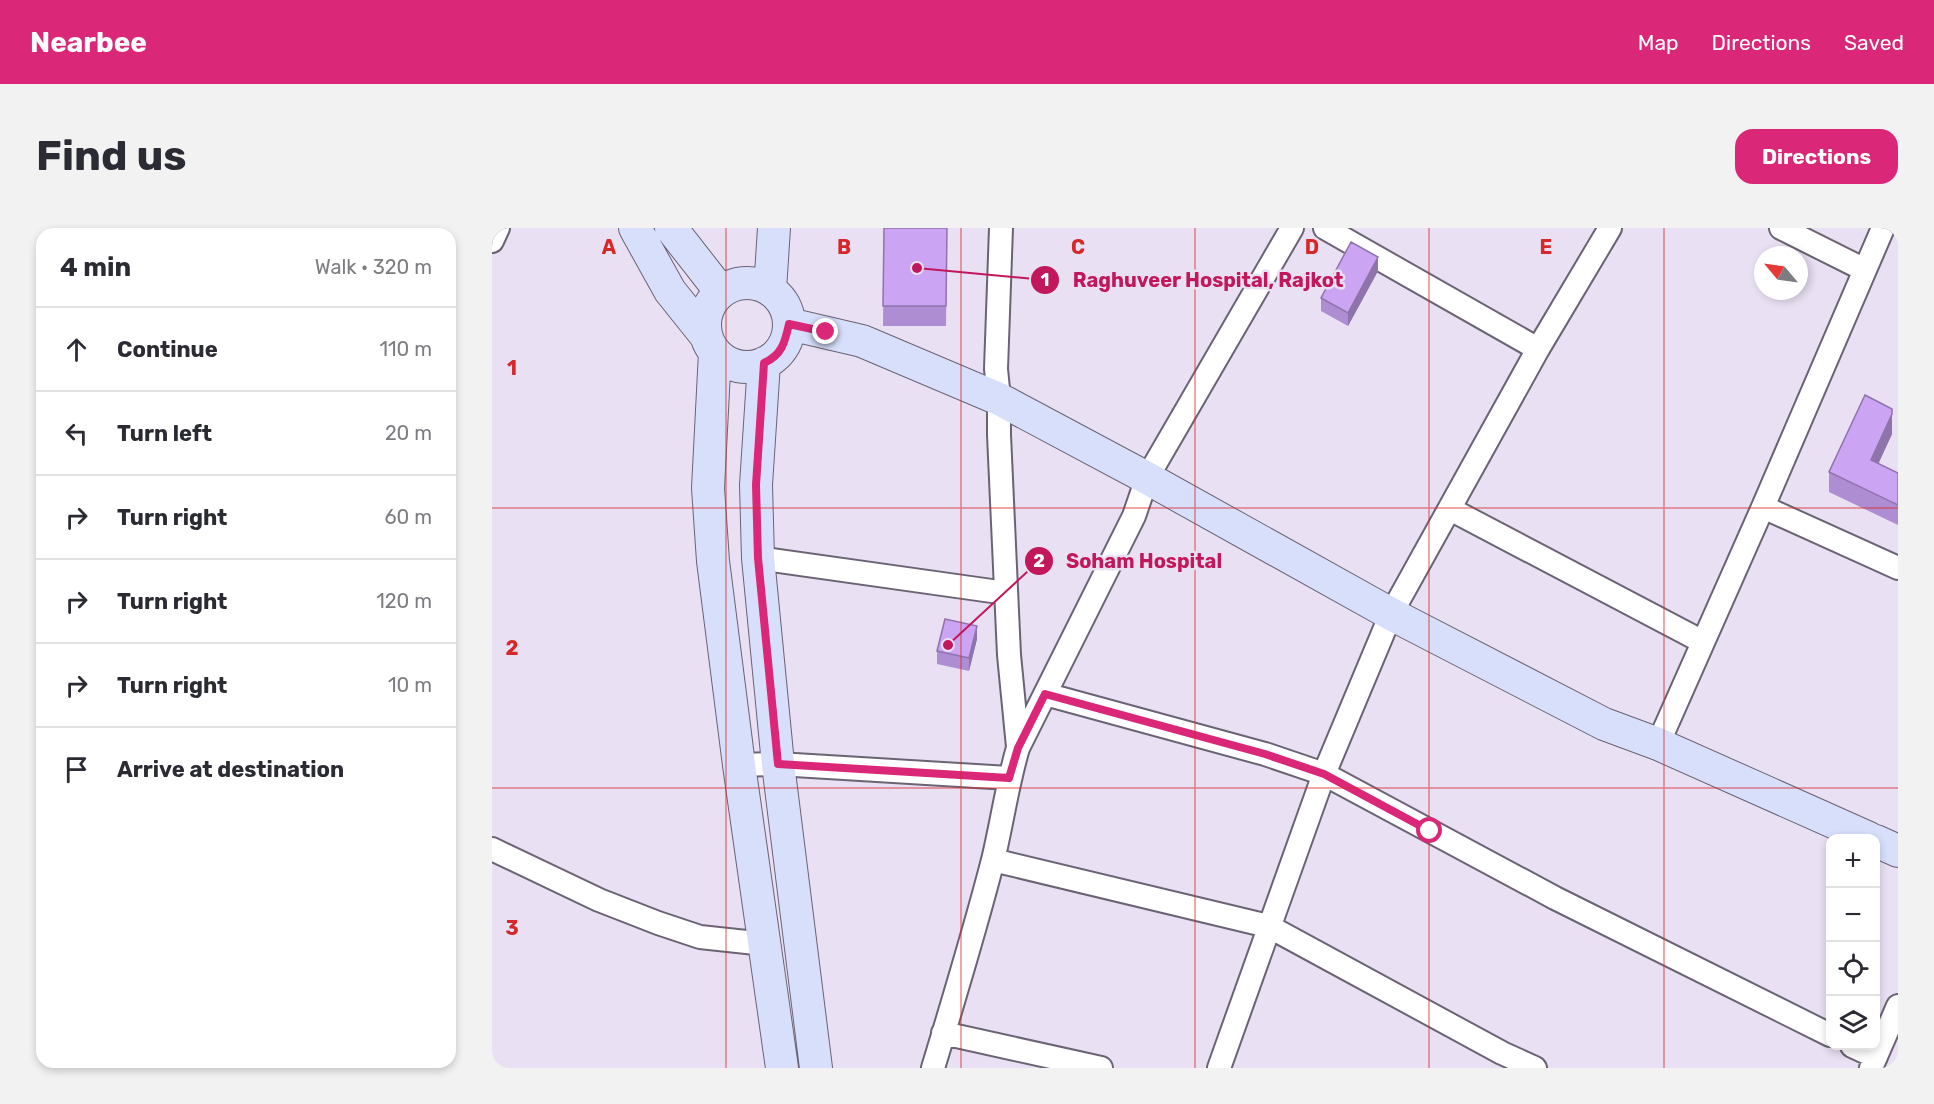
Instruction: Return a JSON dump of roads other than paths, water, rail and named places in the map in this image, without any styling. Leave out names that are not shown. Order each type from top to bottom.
[{"type":"main road","points":[[635,228],[670,291],[710,344],[732,365],[753,367],[772,360],[785,344],[789,324],[784,304],[761,286],[731,286],[714,298],[705,316],[710,344],[709,498],[713,561],[782,1068]]},
{"type":"main road","points":[[671,228],[721,292]]},
{"type":"main road","points":[[756,228],[761,286]]},
{"type":"main road","points":[[761,286],[774,228]]},
{"type":"main road","points":[[789,324],[862,341],[999,399],[1147,477],[1391,614],[1604,724],[1658,744],[1860,834]]},
{"type":"main road","points":[[764,363],[756,485],[758,558],[778,764],[816,1068]]},
{"type":"main road","points":[[1880,843],[1898,851]]},
{"type":"street","points":[[492,241],[498,228]]},
{"type":"street","points":[[1001,228],[996,369],[1009,655],[1018,748]]},
{"type":"street","points":[[933,1068],[993,860],[1009,778],[1018,748],[1134,516],[1147,477],[1292,228]]},
{"type":"street","points":[[1325,228],[1538,349]]},
{"type":"street","points":[[1219,1068],[1324,774],[1391,614],[1538,349],[1610,228]]},
{"type":"street","points":[[1781,228],[1865,270]]},
{"type":"street","points":[[1658,744],[1883,228]]},
{"type":"street","points":[[1763,507],[1898,568]]},
{"type":"street","points":[[1450,509],[1703,642]]},
{"type":"street","points":[[758,558],[1006,593]]},
{"type":"street","points":[[1045,694],[1265,754],[1324,774],[1555,898],[1826,1033]]},
{"type":"street","points":[[739,765],[778,764],[1009,778]]},
{"type":"street","points":[[492,849],[599,900],[658,923],[700,937],[765,944]]},
{"type":"street","points":[[993,860],[1269,926],[1499,1061],[1535,1068]]},
{"type":"street","points":[[1857,1050],[1873,1063],[1891,1039],[1898,1006]]},
{"type":"street","points":[[944,1033],[1101,1068]]},
{"type":"place","name":"Raghuveer Hospital, Rajkot","points":[[917,268]]},
{"type":"place","name":"Soham Hospital","points":[[948,645]]}]
